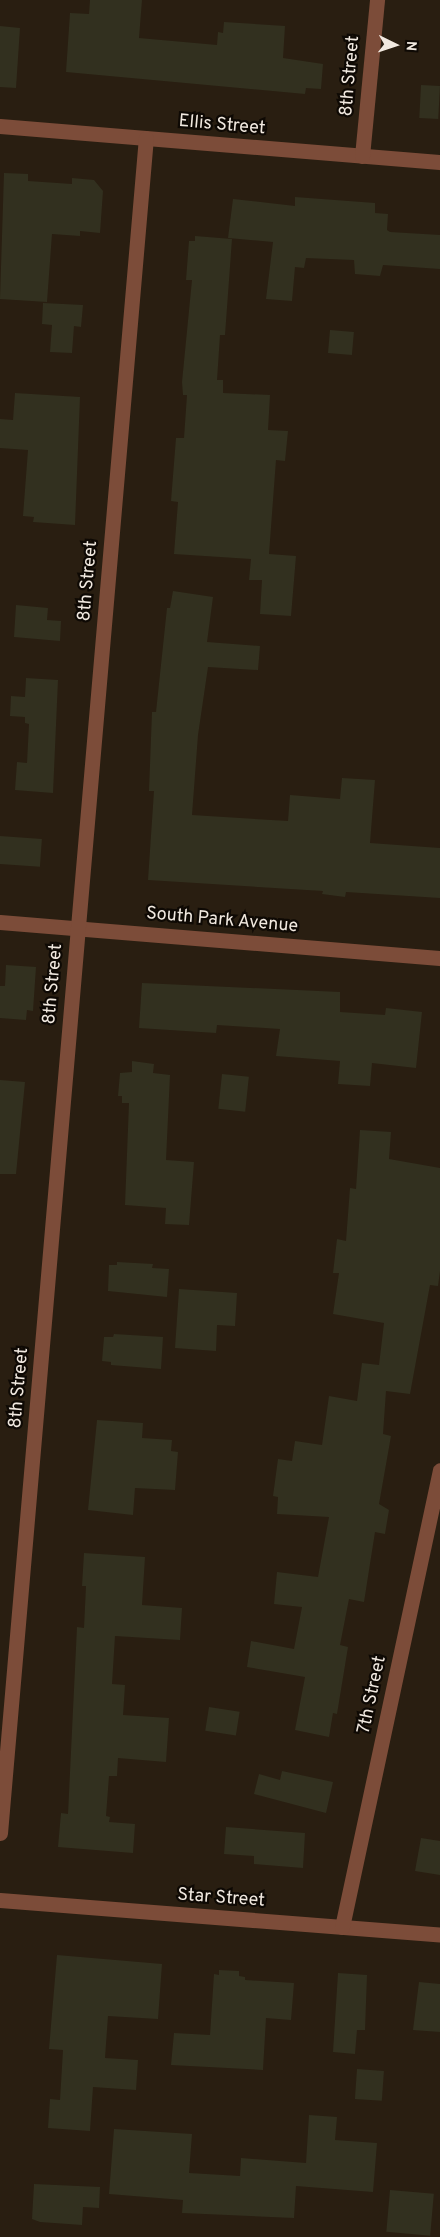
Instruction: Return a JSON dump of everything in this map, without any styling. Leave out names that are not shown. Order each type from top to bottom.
[{"type":"street","name":"8th Street","points":[[362,156],[377,0]]},
{"type":"street","name":"Ellis Street","points":[[0,126],[440,162]]},
{"type":"street","name":"8th Street","points":[[0,1833],[146,138]]},
{"type":"street","name":"South Park Avenue","points":[[0,922],[440,958]]},
{"type":"street","name":"7th Street","points":[[342,1927],[440,1470]]},
{"type":"street","name":"Star Street","points":[[0,1900],[440,1935]]},
{"type":"building","points":[[90,0],[142,0],[139,38],[217,45],[218,32],[223,33],[224,22],[285,26],[283,58],[323,64],[321,89],[306,88],[305,94],[66,72],[70,13],[89,14]]},
{"type":"building","points":[[0,26],[20,28],[16,88],[0,87]]},
{"type":"building","points":[[421,85],[440,86],[438,119],[419,118]]},
{"type":"building","points":[[4,173],[28,174],[28,181],[72,184],[72,178],[94,180],[103,191],[100,233],[80,231],[80,236],[52,234],[47,302],[0,299]]},
{"type":"building","points":[[295,197],[375,203],[375,213],[388,214],[387,230],[390,232],[440,235],[440,269],[383,265],[380,276],[355,274],[354,260],[306,258],[304,268],[295,267],[292,301],[266,299],[273,242],[228,238],[233,199],[295,206]]},
{"type":"building","points":[[195,236],[232,239],[225,335],[220,335],[217,380],[223,380],[223,393],[270,395],[268,430],[288,431],[285,461],[276,460],[269,554],[296,556],[291,616],[260,614],[262,580],[249,580],[251,559],[174,554],[178,502],[171,501],[176,438],[184,438],[187,395],[183,395],[182,382],[192,280],[186,280],[189,241],[195,241]]},
{"type":"building","points":[[43,303],[83,305],[81,327],[74,326],[72,353],[50,352],[52,325],[42,324]]},
{"type":"building","points":[[330,330],[354,332],[352,355],[328,353]]},
{"type":"building","points":[[15,393],[80,397],[75,525],[33,522],[34,517],[23,516],[28,450],[0,448],[0,419],[13,420]]},
{"type":"building","points":[[173,591],[213,597],[207,642],[260,646],[258,670],[208,667],[198,735],[192,815],[288,821],[290,795],[340,799],[342,778],[375,780],[370,843],[440,848],[440,898],[346,892],[345,897],[322,894],[323,891],[148,880],[154,791],[149,791],[152,712],[156,712],[167,608],[170,608]]},
{"type":"building","points":[[16,605],[48,608],[47,620],[61,621],[60,641],[14,637]]},
{"type":"building","points":[[26,678],[58,680],[53,793],[15,790],[17,762],[27,763],[29,724],[25,723],[25,717],[10,716],[11,696],[25,697]]},
{"type":"building","points":[[0,836],[42,839],[40,867],[0,864]]},
{"type":"building","points":[[6,965],[36,967],[33,1011],[27,1010],[26,1020],[0,1018],[0,986],[5,986]]},
{"type":"building","points":[[142,983],[340,992],[340,1012],[385,1015],[386,1008],[422,1012],[416,1068],[372,1063],[370,1086],[338,1084],[340,1061],[276,1056],[280,1029],[217,1025],[216,1033],[139,1028]]},
{"type":"building","points":[[132,1061],[154,1064],[153,1073],[170,1075],[166,1160],[194,1162],[189,1225],[165,1224],[166,1208],[125,1205],[129,1103],[122,1103],[122,1096],[118,1096],[120,1073],[132,1072]]},
{"type":"building","points":[[222,1074],[249,1077],[245,1112],[218,1109]]},
{"type":"building","points":[[0,1080],[25,1082],[16,1174],[0,1174]]},
{"type":"building","points":[[360,1130],[391,1132],[389,1159],[440,1168],[440,1271],[438,1286],[430,1285],[410,1394],[386,1391],[383,1434],[391,1436],[379,1504],[389,1510],[385,1534],[375,1532],[364,1602],[349,1599],[340,1645],[348,1647],[337,1714],[333,1713],[329,1737],[295,1730],[305,1677],[247,1667],[251,1641],[294,1649],[302,1607],[274,1604],[277,1572],[318,1577],[329,1517],[277,1514],[278,1497],[273,1496],[278,1459],[292,1461],[295,1441],[322,1445],[329,1396],[357,1401],[362,1363],[379,1365],[384,1323],[333,1314],[339,1273],[333,1273],[337,1239],[346,1241],[350,1188],[356,1189]]},
{"type":"building","points":[[117,1262],[153,1264],[152,1268],[169,1269],[167,1297],[108,1291],[109,1265],[117,1265]]},
{"type":"building","points":[[179,1289],[237,1293],[235,1326],[217,1325],[216,1351],[175,1348]]},
{"type":"building","points":[[114,1334],[163,1337],[161,1369],[111,1365],[111,1362],[102,1361],[104,1337],[113,1337]]},
{"type":"building","points":[[97,1420],[143,1423],[142,1438],[172,1440],[171,1451],[178,1452],[175,1490],[135,1488],[133,1515],[88,1510]]},
{"type":"building","points":[[84,1553],[145,1557],[142,1605],[182,1608],[180,1640],[115,1636],[112,1684],[125,1685],[123,1715],[169,1718],[166,1762],[118,1758],[117,1776],[109,1776],[106,1816],[110,1817],[109,1822],[135,1824],[133,1853],[58,1847],[61,1813],[68,1814],[77,1627],[84,1628],[86,1586],[82,1586]]},
{"type":"building","points":[[209,1707],[240,1712],[236,1736],[205,1731]]},
{"type":"building","points":[[282,1771],[333,1782],[326,1813],[254,1794],[259,1774],[280,1780]]},
{"type":"building","points":[[226,1827],[305,1833],[303,1868],[254,1864],[254,1856],[224,1854]]},
{"type":"building","points":[[421,1838],[440,1841],[440,1875],[415,1871]]},
{"type":"building","points":[[57,1955],[162,1964],[158,2019],[108,2016],[105,2058],[138,2060],[136,2090],[93,2087],[90,2131],[48,2128],[50,2099],[60,2100],[63,2050],[49,2049]]},
{"type":"building","points":[[219,1970],[239,1971],[239,1976],[245,1977],[245,1980],[294,1983],[291,2020],[266,2018],[263,2070],[171,2065],[174,2033],[210,2035],[214,1974],[219,1975]]},
{"type":"building","points":[[338,1973],[367,1975],[365,2030],[357,2030],[355,2054],[333,2052]]},
{"type":"building","points":[[419,1982],[440,1984],[440,2032],[413,2030]]},
{"type":"building","points":[[357,2069],[384,2071],[382,2101],[355,2099]]},
{"type":"building","points":[[309,2115],[337,2117],[335,2140],[377,2143],[373,2192],[296,2186],[294,2218],[182,2213],[183,2200],[109,2194],[114,2129],[192,2134],[189,2173],[240,2176],[241,2158],[306,2163]]},
{"type":"building","points":[[34,2184],[100,2187],[99,2208],[83,2207],[82,2225],[40,2222],[32,2219]]},
{"type":"building","points":[[390,2190],[434,2194],[430,2236],[386,2232]]}]
